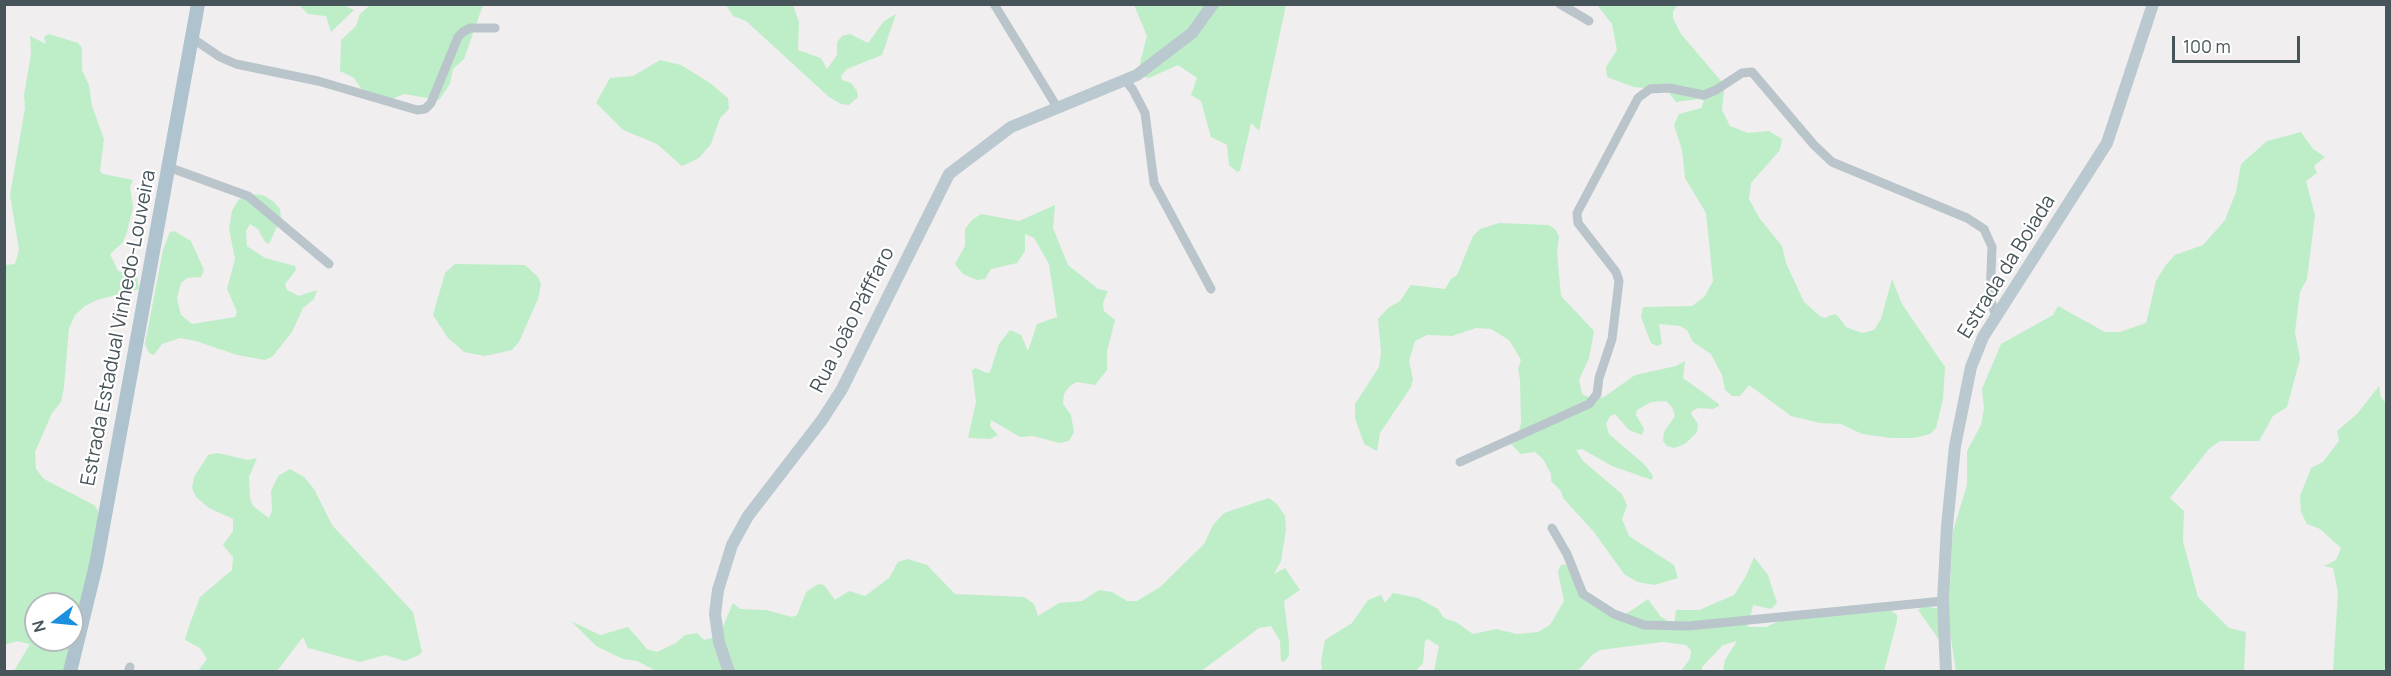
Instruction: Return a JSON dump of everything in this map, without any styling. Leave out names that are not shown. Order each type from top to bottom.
[{"type":"main road","name":"Estrada Estadual Vinhedo-Louveira","points":[[70,667],[96,566],[198,4]]},
{"type":"street","points":[[994,4],[1057,107]]},
{"type":"street","name":"Rua João Páfffaro","points":[[729,672],[719,642],[715,614],[726,562],[740,531],[842,389],[949,174],[1011,127],[1131,78],[1192,33],[1213,4]]},
{"type":"street","points":[[1560,4],[1588,21]]},
{"type":"street","name":"Estrada da Boiada","points":[[1946,672],[1943,601],[1947,526],[1961,411],[1971,367],[1983,338],[1996,316],[2107,142],[2153,4]]},
{"type":"street","points":[[192,38],[220,57],[236,64],[318,81],[417,110],[425,109],[431,103],[458,37],[470,28],[495,28]]},
{"type":"street","points":[[1460,462],[1589,404],[1597,394],[1599,378],[1612,339],[1619,281],[1616,272],[1582,229],[1577,213],[1638,98],[1650,89],[1662,87],[1704,95],[1742,73],[1752,72],[1814,145],[1832,162],[1967,218],[1984,229],[1992,247],[1990,298],[1996,316]]},
{"type":"street","points":[[1131,78],[1145,113],[1154,183],[1211,289]]},
{"type":"street","points":[[168,167],[248,196],[329,264]]},
{"type":"street","points":[[1552,528],[1567,554],[1583,594],[1614,615],[1644,625],[1688,626],[1943,601]]},
{"type":"green space","points":[[299,5],[343,5],[354,10],[331,32],[326,16],[308,14]]},
{"type":"green space","points":[[370,5],[483,5],[464,59],[453,69],[450,84],[439,100],[404,94],[390,100],[363,91],[354,78],[340,71],[341,40],[356,26],[360,14]]},
{"type":"green space","points":[[726,5],[793,5],[799,22],[798,50],[821,58],[827,69],[837,55],[837,42],[842,36],[850,34],[868,43],[884,21],[896,14],[882,55],[847,69],[841,76],[842,80],[851,83],[857,91],[858,97],[849,105],[841,104],[829,97],[746,21],[733,16]]},
{"type":"green space","points":[[1134,5],[1286,5],[1259,131],[1251,123],[1240,171],[1237,172],[1229,165],[1227,145],[1211,137],[1201,101],[1191,95],[1197,78],[1178,65],[1149,78],[1143,77],[1140,63],[1147,36]]},
{"type":"green space","points":[[1597,5],[1678,5],[1673,11],[1673,18],[1681,34],[1721,81],[1724,90],[1722,110],[1730,126],[1748,133],[1769,131],[1782,139],[1780,150],[1751,183],[1749,199],[1760,219],[1782,246],[1786,263],[1804,302],[1820,316],[1825,318],[1834,314],[1838,316],[1846,327],[1862,333],[1874,330],[1881,319],[1892,279],[1902,304],[1945,367],[1943,399],[1936,428],[1930,434],[1914,438],[1891,438],[1862,434],[1841,424],[1820,423],[1791,416],[1749,385],[1740,396],[1732,396],[1725,390],[1722,375],[1711,354],[1693,342],[1687,330],[1680,326],[1659,324],[1662,344],[1657,346],[1651,343],[1641,317],[1643,307],[1692,306],[1705,296],[1713,281],[1706,213],[1685,178],[1682,150],[1674,125],[1679,114],[1701,108],[1704,101],[1699,99],[1676,102],[1667,90],[1634,87],[1607,77],[1606,67],[1617,50],[1612,24]]},
{"type":"green space","points":[[49,34],[78,43],[82,48],[82,70],[89,85],[92,106],[104,139],[100,171],[103,174],[133,180],[130,187],[133,207],[127,232],[123,242],[110,254],[118,271],[137,276],[139,289],[97,300],[85,306],[75,315],[69,328],[61,402],[52,413],[35,452],[36,469],[44,479],[94,505],[98,510],[96,541],[88,586],[84,596],[84,592],[24,592],[24,643],[17,641],[5,645],[4,265],[15,264],[19,250],[10,195],[25,108],[24,95],[31,54],[30,36],[46,44],[44,37]]},
{"type":"green space","points":[[660,60],[681,65],[710,83],[728,98],[729,109],[720,118],[711,144],[699,158],[682,166],[657,144],[623,130],[596,103],[610,78],[633,76]]},
{"type":"green space","points":[[2301,132],[2313,149],[2325,157],[2314,166],[2317,173],[2306,181],[2315,215],[2307,279],[2300,292],[2295,332],[2300,359],[2287,407],[2273,416],[2259,441],[2220,441],[2209,449],[2170,498],[2184,511],[2183,541],[2198,597],[2229,628],[2246,632],[2244,671],[1956,671],[1950,632],[1948,629],[1940,641],[1918,610],[1924,606],[1944,610],[1949,604],[1953,531],[1967,485],[1967,451],[1981,425],[1984,408],[1982,389],[2001,344],[2053,315],[2058,306],[2105,332],[2120,332],[2146,323],[2156,281],[2165,266],[2175,255],[2203,245],[2225,220],[2236,192],[2241,164],[2267,141]]},
{"type":"green space","points":[[250,194],[263,195],[274,202],[280,209],[281,218],[269,244],[265,242],[258,229],[250,224],[246,231],[247,246],[265,258],[295,266],[296,270],[285,284],[287,290],[299,296],[317,290],[314,299],[303,308],[292,332],[272,357],[265,360],[237,355],[180,338],[162,344],[154,355],[149,353],[145,344],[163,250],[170,232],[174,231],[191,241],[204,270],[201,277],[187,278],[181,283],[177,298],[181,315],[192,324],[235,317],[237,312],[227,289],[235,259],[229,229],[232,211],[238,200]]},
{"type":"green space","points":[[1055,205],[1053,228],[1068,265],[1098,289],[1108,291],[1103,303],[1104,311],[1115,320],[1107,351],[1107,370],[1095,385],[1077,382],[1070,386],[1064,394],[1063,404],[1071,415],[1074,432],[1069,441],[1059,443],[1033,436],[1020,437],[991,420],[990,426],[998,435],[990,439],[968,438],[976,402],[972,370],[976,368],[986,373],[990,372],[999,344],[1010,330],[1021,335],[1028,351],[1037,324],[1057,317],[1049,264],[1034,238],[1025,234],[1025,251],[1017,263],[991,269],[985,279],[977,280],[963,274],[955,264],[965,246],[965,229],[981,214],[1019,221]]},
{"type":"green space","points":[[1499,223],[1549,225],[1556,230],[1559,237],[1557,252],[1561,296],[1594,331],[1589,358],[1579,380],[1582,394],[1593,399],[1604,397],[1635,375],[1676,366],[1685,361],[1683,378],[1719,404],[1713,409],[1698,408],[1692,411],[1691,414],[1698,424],[1697,432],[1685,444],[1674,448],[1667,446],[1663,441],[1664,432],[1675,416],[1672,407],[1666,401],[1651,402],[1637,410],[1636,415],[1644,429],[1642,435],[1629,430],[1615,414],[1610,416],[1606,424],[1609,434],[1645,465],[1653,476],[1652,480],[1612,466],[1582,449],[1576,450],[1583,461],[1622,494],[1627,505],[1622,519],[1629,536],[1674,565],[1678,578],[1654,585],[1638,582],[1625,575],[1593,531],[1563,498],[1561,491],[1551,481],[1551,474],[1543,459],[1535,452],[1521,454],[1511,444],[1516,442],[1521,423],[1518,369],[1521,360],[1509,340],[1491,329],[1476,328],[1452,336],[1427,335],[1415,341],[1409,361],[1413,379],[1411,387],[1380,433],[1377,451],[1364,444],[1355,418],[1355,404],[1379,367],[1381,352],[1378,319],[1388,308],[1400,301],[1411,285],[1445,289],[1451,279],[1457,275],[1473,236],[1480,229]]},
{"type":"green space","points":[[455,264],[525,265],[538,277],[541,284],[538,299],[519,342],[512,350],[485,356],[464,352],[448,338],[433,315],[445,273]]},
{"type":"green space","points":[[2379,386],[2381,397],[2386,403],[2386,671],[2333,671],[2338,592],[2333,568],[2324,566],[2336,560],[2341,548],[2320,529],[2307,524],[2301,512],[2300,496],[2311,468],[2323,462],[2339,441],[2337,431],[2357,414]]},
{"type":"green space","points":[[218,453],[248,460],[257,458],[249,477],[250,498],[253,506],[269,518],[272,511],[271,491],[278,476],[290,469],[304,477],[314,489],[332,525],[413,612],[422,652],[405,661],[385,655],[360,662],[308,648],[303,637],[277,671],[198,671],[207,659],[200,648],[185,640],[189,626],[200,597],[232,570],[233,557],[223,545],[233,531],[233,519],[209,508],[196,497],[192,488],[194,477],[208,455]]},
{"type":"green space","points":[[1269,498],[1277,504],[1285,516],[1286,530],[1281,561],[1274,574],[1285,568],[1300,590],[1284,601],[1289,656],[1284,662],[1281,661],[1280,641],[1271,626],[1259,628],[1200,672],[656,671],[637,661],[623,659],[596,646],[571,621],[600,635],[628,627],[647,649],[657,652],[676,643],[685,635],[697,633],[704,640],[719,636],[733,603],[740,609],[766,610],[792,617],[797,615],[806,592],[818,584],[824,585],[835,600],[849,591],[865,596],[889,578],[898,562],[908,559],[927,565],[955,594],[1024,597],[1034,604],[1038,616],[1059,603],[1082,601],[1099,590],[1112,592],[1127,601],[1137,601],[1160,587],[1204,544],[1213,525],[1224,513]]},
{"type":"green space","points":[[1754,557],[1768,575],[1777,603],[1771,609],[1753,605],[1751,615],[1745,622],[1749,627],[1766,627],[1786,618],[1888,608],[1897,615],[1897,621],[1884,671],[1723,671],[1725,660],[1737,641],[1723,645],[1702,667],[1702,672],[1681,671],[1690,659],[1691,651],[1686,645],[1663,642],[1600,650],[1592,655],[1578,671],[1434,671],[1439,646],[1428,639],[1425,641],[1423,663],[1416,671],[1322,671],[1321,661],[1325,640],[1352,623],[1368,600],[1381,595],[1385,603],[1393,593],[1418,598],[1438,609],[1444,618],[1456,622],[1473,634],[1496,629],[1517,634],[1538,632],[1550,625],[1564,601],[1558,572],[1560,566],[1564,564],[1571,569],[1590,600],[1626,614],[1648,599],[1661,617],[1674,624],[1676,610],[1699,610],[1734,595]]},
{"type":"green space","points":[[25,652],[71,652],[66,671],[14,671]]}]
